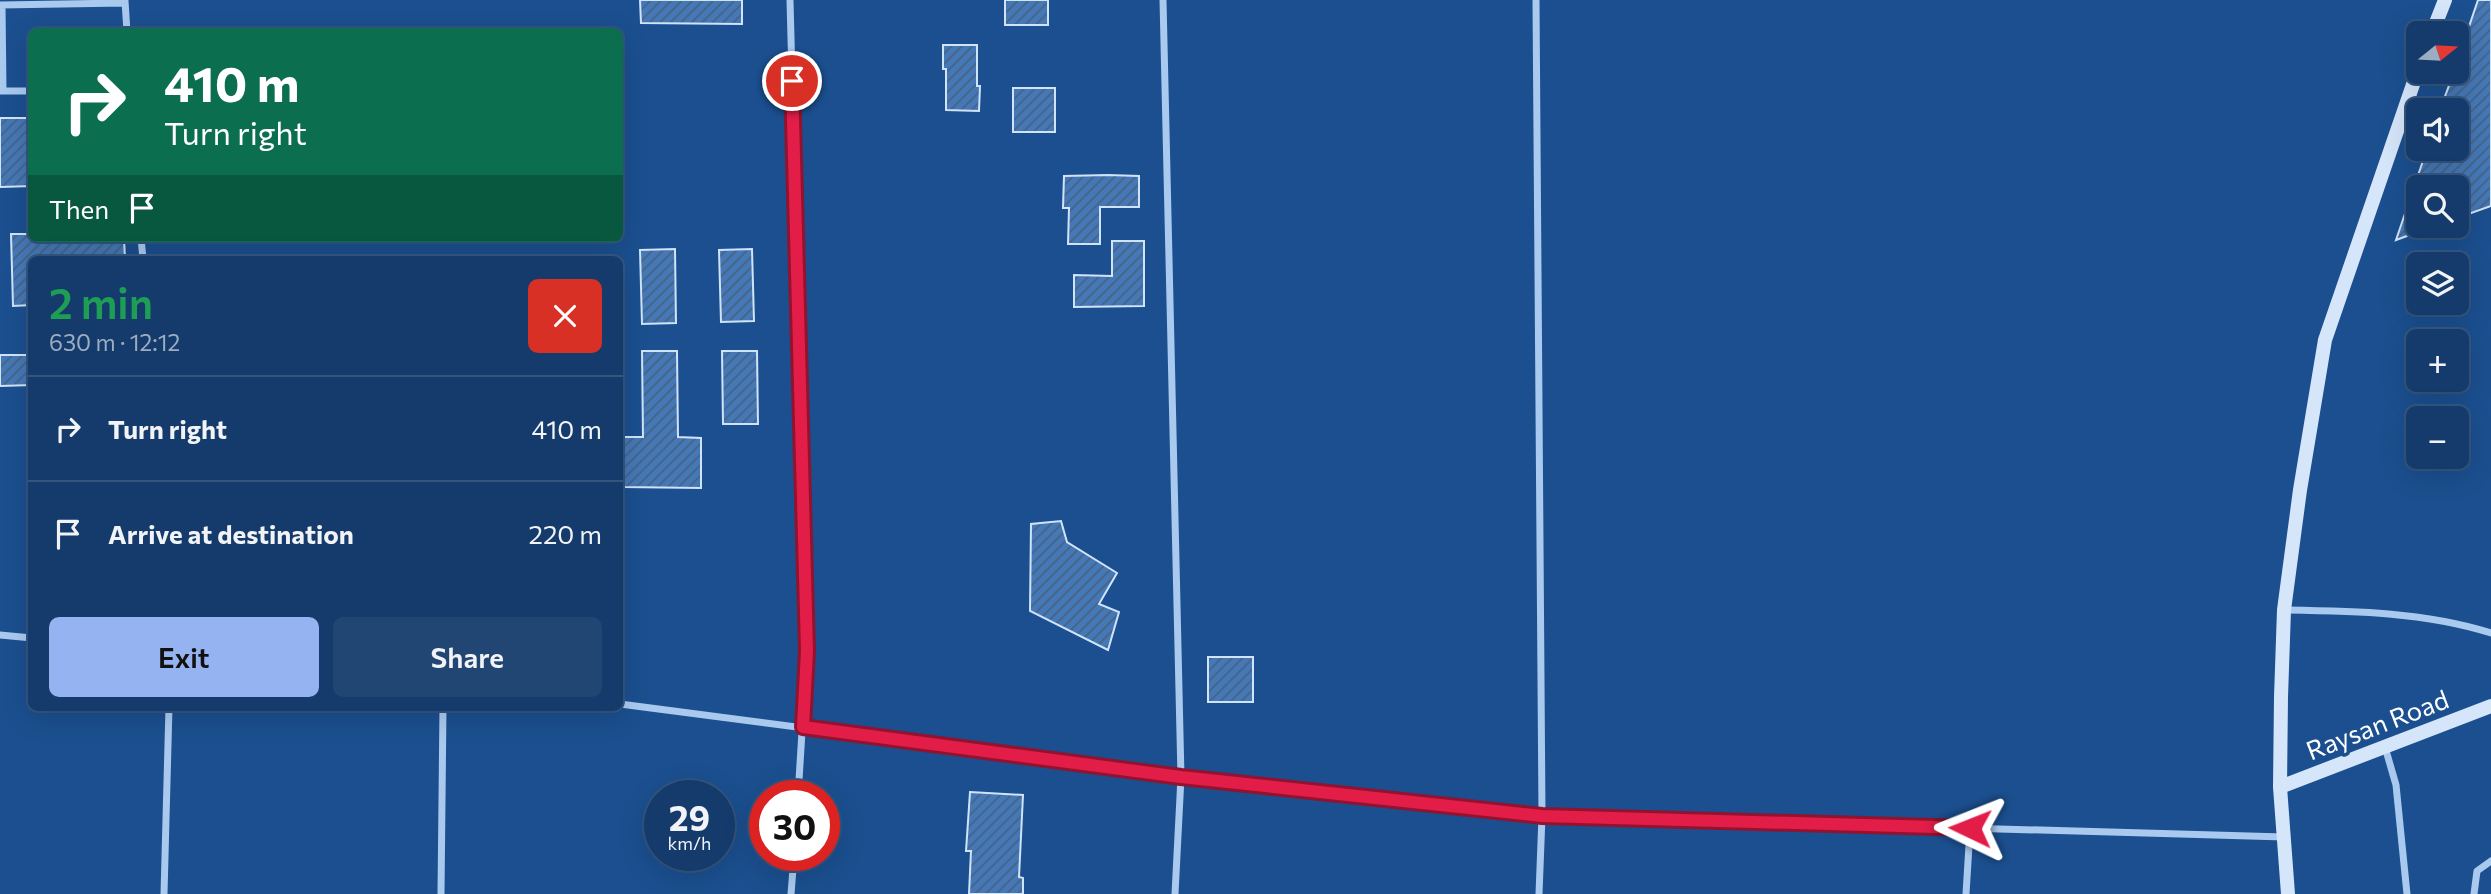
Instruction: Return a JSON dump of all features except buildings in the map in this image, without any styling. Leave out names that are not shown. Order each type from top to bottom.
[{"type":"street","points":[[790,0],[807,651],[799,780]]},
{"type":"street","points":[[1163,0],[1181,777],[1175,894]]},
{"type":"street","points":[[1536,0],[1542,816],[1539,894]]},
{"type":"street","points":[[2437,21],[2445,0]]},
{"type":"street","points":[[28,91],[1,91],[1,5],[125,1],[127,28]]},
{"type":"street","points":[[2288,894],[2280,787],[2284,610],[2325,340],[2413,84]]},
{"type":"street","points":[[2284,610],[2371,611],[2465,625],[2491,633]]},
{"type":"street","points":[[0,635],[28,638]]},
{"type":"street","points":[[623,704],[1181,777],[1542,816],[2284,838]]},
{"type":"street","name":"Raysan Road","points":[[2280,787],[2491,706]]},
{"type":"street","points":[[164,894],[169,711]]},
{"type":"street","points":[[441,894],[443,711]]},
{"type":"street","points":[[2385,747],[2396,785],[2407,894]]},
{"type":"street","points":[[1966,894],[1970,828]]},
{"type":"street","points":[[2474,894],[2477,871],[2491,861]]},
{"type":"street","points":[[791,894],[793,871]]},
{"type":"route","points":[[792,81],[807,651],[803,727],[1181,777],[1542,816],[1970,828]]}]
